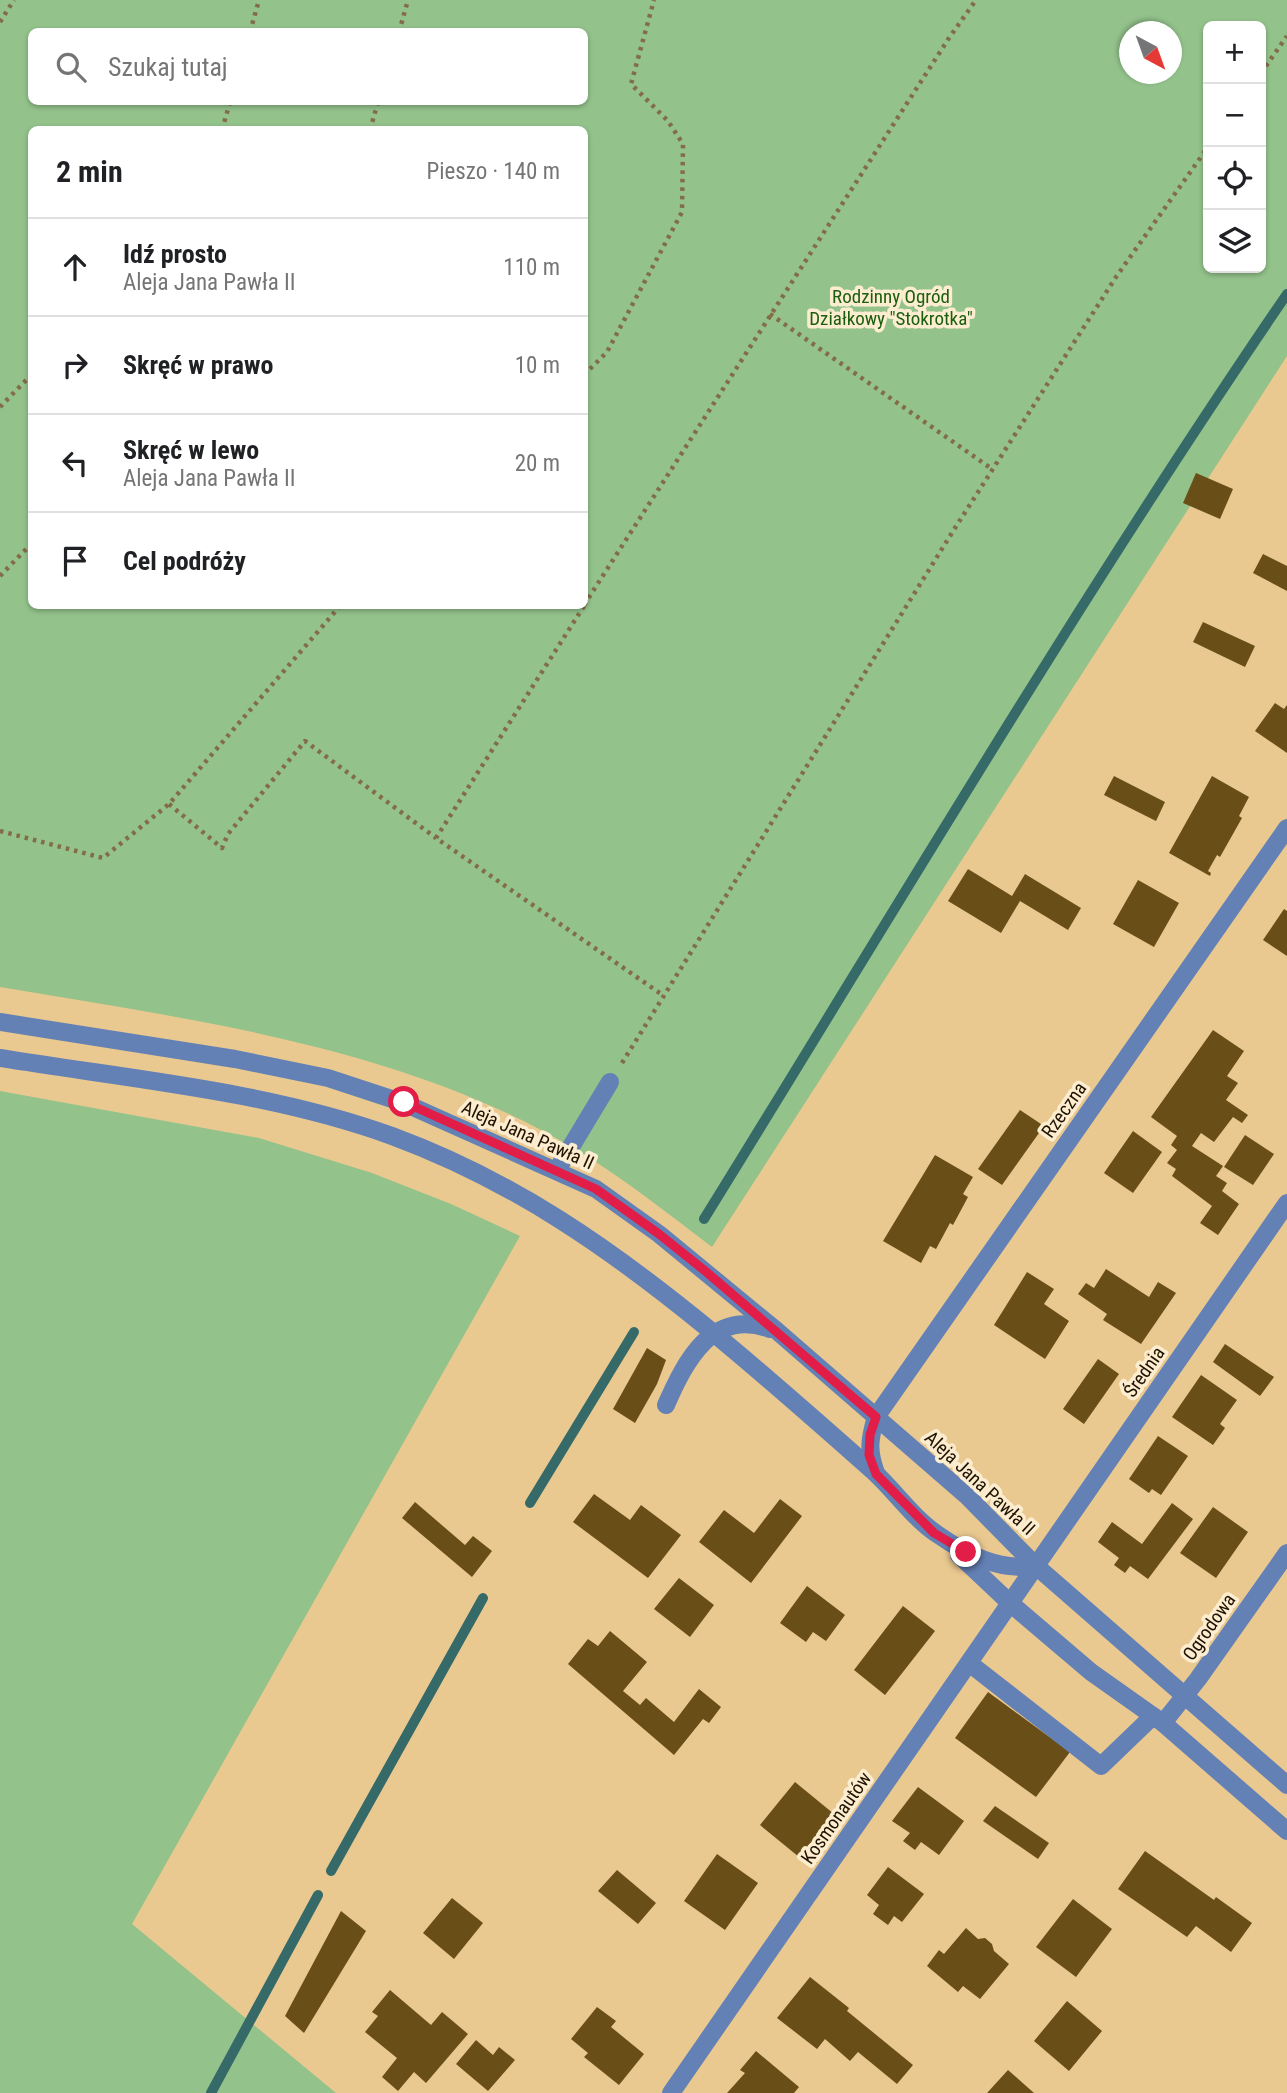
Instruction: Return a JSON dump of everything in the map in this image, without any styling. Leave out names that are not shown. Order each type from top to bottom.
[{"type":"street","name":"Rzeczna","points":[[876,1417],[1287,828]]},
{"type":"street","name":"Aleja Jana Pawła II","points":[[0,1022],[235,1059],[328,1078],[404,1102],[596,1189],[659,1234],[777,1331],[967,1496],[1036,1566],[1287,1785]]},
{"type":"street","name":"Aleja Jana Pawła II","points":[[0,1058],[226,1094],[318,1113],[391,1136],[449,1159],[521,1195],[606,1249],[713,1333],[876,1474],[1010,1603],[1091,1672],[1158,1719],[1287,1831]]},
{"type":"street","points":[[556,1170],[610,1082]]},
{"type":"street","name":"Średnia","points":[[1036,1566],[1287,1203]]},
{"type":"street","points":[[666,1405],[684,1366],[713,1333],[732,1324],[758,1324],[777,1331]]},
{"type":"street","points":[[876,1417],[870,1435],[869,1455],[876,1474]]},
{"type":"street","name":"Aleja Jana Pawła II","points":[[939,1536],[988,1562],[1018,1569],[1036,1566]]},
{"type":"street","name":"Ogrodowa","points":[[968,1663],[1101,1766],[1185,1697],[1287,1553]]},
{"type":"street","name":"Kosmonautów","points":[[671,2093],[1036,1566]]},
{"type":"path","points":[[0,22],[13,0]]},
{"type":"path","points":[[251,28],[259,0]]},
{"type":"path","points":[[400,28],[408,0]]},
{"type":"path","points":[[588,371],[607,352],[682,212],[683,144],[668,121],[631,85],[654,0]]},
{"type":"path","points":[[588,599],[770,314],[976,0]]},
{"type":"path","points":[[1266,66],[1287,37]]},
{"type":"path","points":[[223,126],[229,105]]},
{"type":"path","points":[[371,126],[378,105]]},
{"type":"path","points":[[610,1082],[992,469],[1116,277],[1203,154]]},
{"type":"path","points":[[770,314],[992,469]]},
{"type":"path","points":[[0,407],[28,378]]},
{"type":"path","points":[[0,576],[28,547]]},
{"type":"path","points":[[0,831],[103,858],[169,804],[337,609]]},
{"type":"path","points":[[436,838],[581,609]]},
{"type":"path","points":[[169,804],[222,848],[228,834],[305,741],[436,838],[664,996]]},
{"type":"green space","name":"Rodzinny Ogród Działkowy \"Stokrotka\"","points":[[0,0],[1287,0],[1287,356],[712,1247],[629,1185],[564,1142],[478,1100],[412,1075],[345,1055],[208,1023],[0,987]]},
{"type":"green space","points":[[0,1091],[259,1138],[372,1173],[451,1204],[520,1236],[132,1924],[336,2093],[0,2093]]},
{"type":"building","points":[[1196,473],[1233,489],[1220,519],[1183,503]]},
{"type":"building","points":[[1263,554],[1287,566],[1287,591],[1253,573]]},
{"type":"building","points":[[1203,622],[1255,646],[1245,667],[1193,642]]},
{"type":"building","points":[[1275,703],[1284,709],[1287,705],[1287,753],[1255,731]]},
{"type":"building","points":[[1114,776],[1165,802],[1156,821],[1104,795]]},
{"type":"building","points":[[1212,776],[1249,797],[1239,816],[1242,818],[1220,857],[1217,855],[1208,871],[1210,876],[1169,853]]},
{"type":"building","points":[[968,869],[1012,896],[1025,874],[1081,908],[1068,930],[1020,901],[1001,933],[948,901]]},
{"type":"building","points":[[1138,880],[1179,903],[1154,947],[1113,924]]},
{"type":"building","points":[[1284,909],[1287,911],[1287,956],[1263,940]]},
{"type":"building","points":[[1213,1030],[1244,1051],[1227,1076],[1238,1083],[1226,1100],[1248,1115],[1242,1123],[1233,1117],[1214,1142],[1201,1133],[1192,1146],[1223,1166],[1216,1176],[1227,1183],[1222,1191],[1239,1204],[1218,1235],[1200,1223],[1212,1206],[1172,1176],[1176,1169],[1167,1163],[1177,1150],[1171,1145],[1177,1136],[1151,1117]]},
{"type":"building","points":[[1020,1110],[1044,1126],[1002,1185],[978,1169]]},
{"type":"building","points":[[1133,1131],[1162,1152],[1133,1193],[1104,1173]]},
{"type":"building","points":[[1245,1135],[1274,1154],[1253,1185],[1224,1167]]},
{"type":"building","points":[[935,1155],[973,1177],[963,1194],[968,1197],[953,1225],[950,1223],[936,1249],[930,1246],[921,1263],[883,1241]]},
{"type":"building","points":[[1106,1269],[1149,1297],[1158,1282],[1176,1293],[1141,1344],[1103,1320],[1107,1314],[1078,1294],[1086,1283],[1094,1288]]},
{"type":"building","points":[[1027,1272],[1054,1289],[1044,1304],[1069,1321],[1045,1359],[994,1325]]},
{"type":"building","points":[[1225,1344],[1274,1377],[1260,1396],[1213,1362]]},
{"type":"building","points":[[647,1348],[666,1360],[657,1384],[635,1423],[613,1409]]},
{"type":"building","points":[[1098,1359],[1119,1374],[1084,1424],[1063,1409]]},
{"type":"building","points":[[1201,1375],[1237,1400],[1220,1424],[1225,1428],[1213,1445],[1172,1417]]},
{"type":"building","points":[[1158,1436],[1188,1456],[1161,1495],[1152,1489],[1149,1493],[1129,1479]]},
{"type":"building","points":[[594,1494],[630,1520],[641,1505],[681,1535],[648,1578],[573,1522]]},
{"type":"building","points":[[780,1499],[802,1516],[751,1583],[699,1542],[724,1510],[754,1533]]},
{"type":"building","points":[[415,1502],[465,1545],[473,1536],[492,1551],[472,1577],[402,1518]]},
{"type":"building","points":[[1172,1503],[1193,1519],[1148,1579],[1130,1566],[1125,1573],[1114,1565],[1119,1558],[1098,1542],[1112,1522],[1142,1544]]},
{"type":"building","points":[[1213,1507],[1248,1532],[1216,1578],[1180,1553]]},
{"type":"building","points":[[679,1578],[714,1605],[690,1637],[654,1609]]},
{"type":"building","points":[[807,1586],[845,1615],[826,1641],[813,1632],[806,1642],[780,1623]]},
{"type":"building","points":[[903,1606],[935,1631],[885,1695],[854,1670]]},
{"type":"building","points":[[610,1631],[647,1662],[623,1691],[640,1705],[646,1698],[674,1722],[699,1689],[721,1707],[709,1723],[703,1719],[674,1755],[568,1664],[588,1639],[598,1646]]},
{"type":"building","points":[[988,1692],[1070,1752],[1036,1797],[955,1738]]},
{"type":"building","points":[[795,1782],[834,1814],[799,1857],[760,1825]]},
{"type":"building","points":[[918,1787],[964,1821],[939,1855],[921,1842],[915,1850],[903,1841],[910,1833],[892,1821]]},
{"type":"building","points":[[995,1806],[1049,1843],[1038,1859],[983,1821]]},
{"type":"building","points":[[1145,1851],[1214,1900],[1216,1897],[1252,1923],[1231,1952],[1196,1926],[1187,1937],[1118,1889]]},
{"type":"building","points":[[717,1854],[758,1883],[725,1930],[684,1901]]},
{"type":"building","points":[[888,1867],[924,1894],[902,1922],[894,1916],[888,1925],[873,1914],[879,1905],[867,1895]]},
{"type":"building","points":[[617,1870],[656,1903],[638,1924],[598,1891]]},
{"type":"building","points":[[452,1898],[483,1923],[454,1959],[423,1933]]},
{"type":"building","points":[[1073,1899],[1112,1929],[1076,1977],[1036,1947]]},
{"type":"building","points":[[341,1911],[366,1931],[304,2033],[285,2016]]},
{"type":"building","points":[[966,1928],[978,1939],[985,1938],[992,1944],[994,1951],[1009,1964],[980,1999],[963,1986],[958,1992],[927,1966],[939,1950],[944,1954]]},
{"type":"building","points":[[810,1977],[913,2065],[897,2084],[858,2052],[850,2061],[825,2039],[817,2049],[777,2018]]},
{"type":"building","points":[[390,1990],[431,2025],[442,2012],[468,2034],[426,2083],[414,2072],[398,2091],[382,2077],[397,2058],[365,2032],[378,2016],[372,2012]]},
{"type":"building","points":[[1067,2001],[1102,2031],[1069,2071],[1034,2041]]},
{"type":"building","points":[[597,2007],[616,2021],[611,2027],[644,2054],[619,2085],[584,2057],[588,2053],[571,2039]]},
{"type":"building","points":[[476,2040],[493,2055],[499,2047],[515,2060],[488,2091],[456,2064]]},
{"type":"building","points":[[756,2051],[799,2087],[794,2093],[727,2093],[745,2073],[740,2070]]},
{"type":"building","points":[[1008,2070],[1034,2093],[987,2093]]},
{"type":"waterway","points":[[704,1219],[1063,637],[1287,294]]},
{"type":"waterway","points":[[530,1503],[634,1332]]},
{"type":"waterway","points":[[331,1871],[483,1598]]},
{"type":"waterway","points":[[211,2093],[318,1895]]},
{"type":"route","points":[[404,1102],[596,1189],[704,1270],[876,1417],[870,1435],[869,1455],[876,1474],[934,1533],[966,1552]]}]
